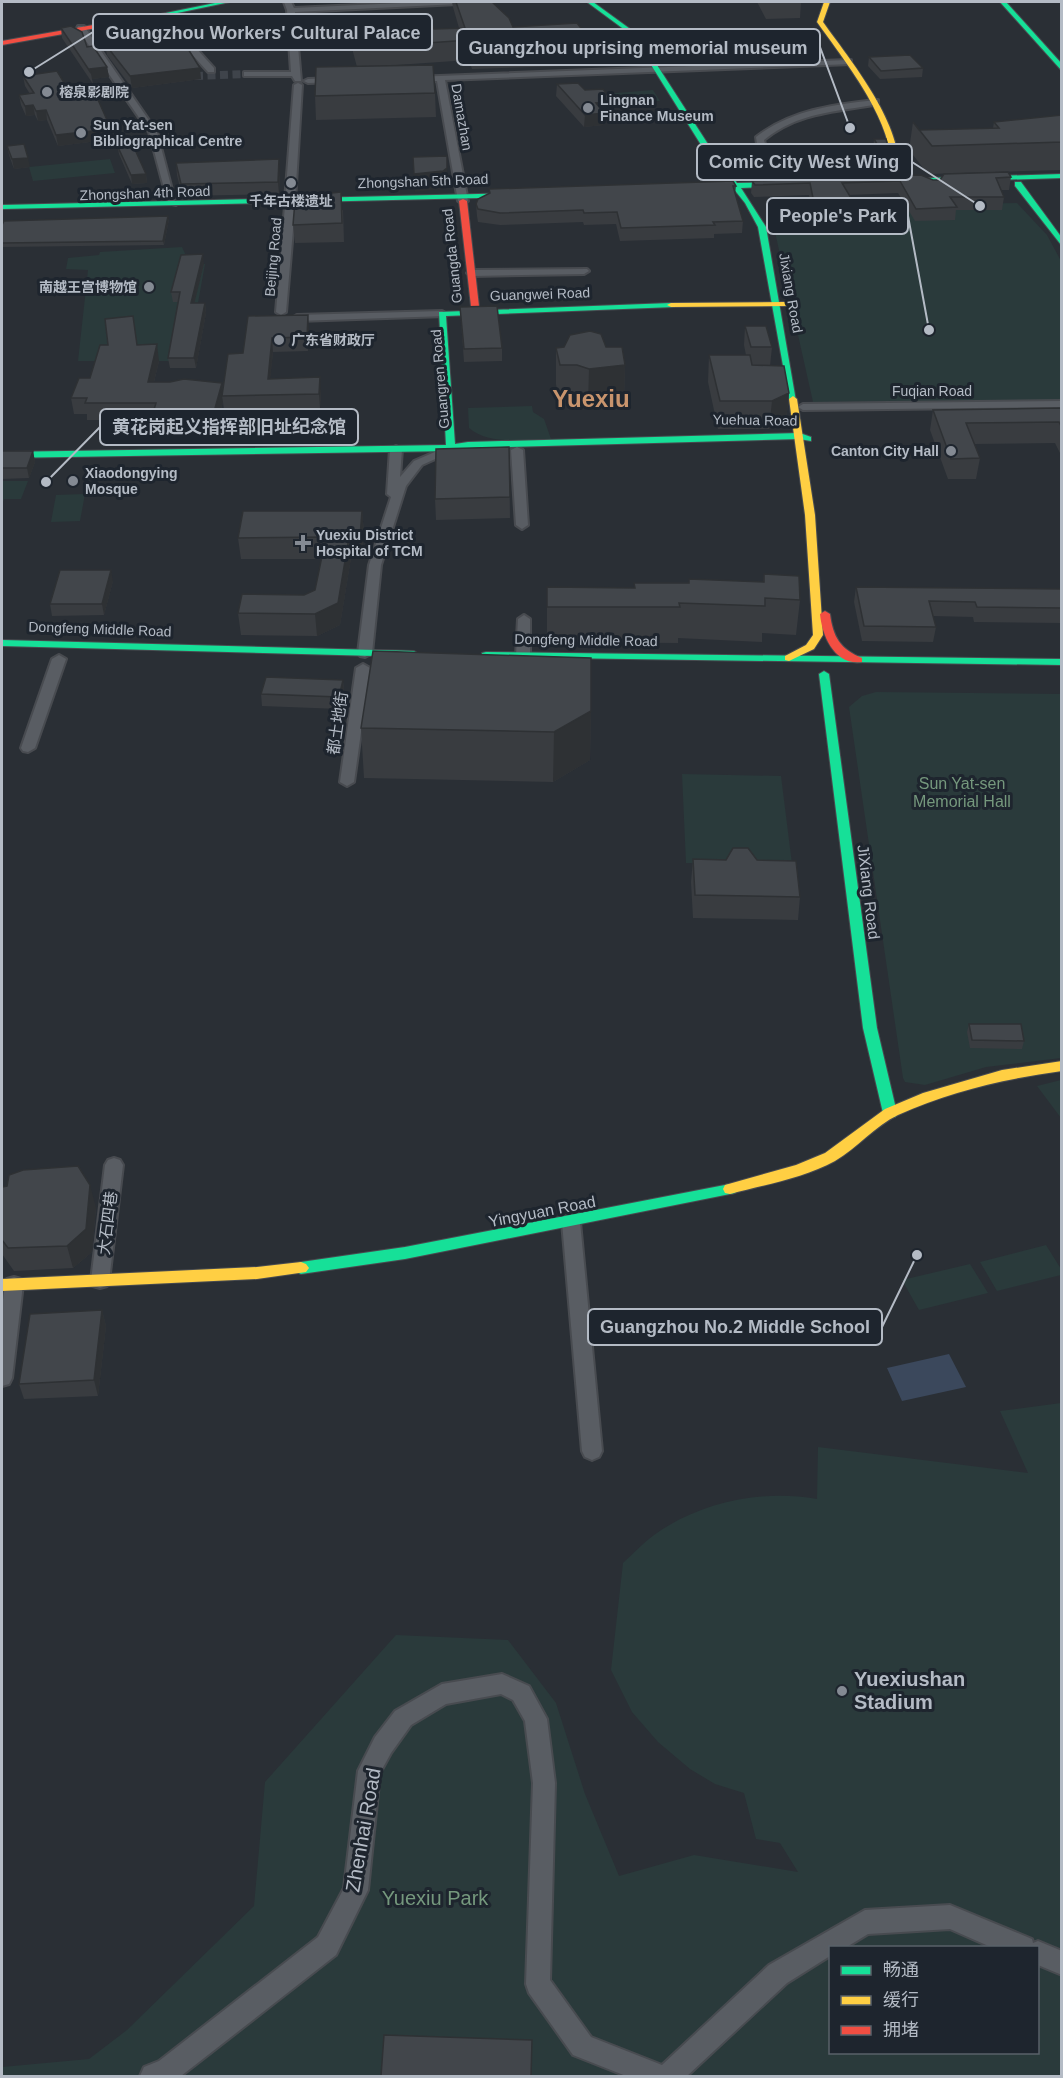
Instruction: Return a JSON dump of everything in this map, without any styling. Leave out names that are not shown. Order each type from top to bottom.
[{"type":"main road","points":[[82,29],[212,2]]},
{"type":"main road","points":[[2,42],[227,2]]},
{"type":"main road","name":"Jixiang Road","points":[[590,2],[635,35],[712,156],[741,190],[762,227],[803,439],[818,503],[827,636],[831,646],[837,651],[858,660]]},
{"type":"main road","points":[[827,2],[820,22],[874,102],[890,137],[898,172],[895,179],[891,181]]},
{"type":"main road","points":[[1003,2],[1062,69]]},
{"type":"main road","points":[[1018,2],[1062,51]]},
{"type":"main road","points":[[890,137],[920,174]]},
{"type":"main road","points":[[1062,176],[920,174],[891,181],[876,185],[920,174],[1024,184],[1062,182]]},
{"type":"main road","points":[[1024,184],[1062,225]]},
{"type":"main road","points":[[1024,184],[1062,244]]},
{"type":"main road","points":[[686,191],[801,187]]},
{"type":"main road","name":"Zhongshan 5th Road","points":[[290,203],[534,197]]},
{"type":"main road","name":"Guangda Road","points":[[462,199],[476,314]]},
{"type":"main road","name":"Zhongshan 4th Road","points":[[2,207],[290,203]]},
{"type":"main road","name":"Zhongshan 4th Road","points":[[2,214],[290,203]]},
{"type":"main road","name":"Jixiang Road","points":[[778,304],[803,407],[803,439],[818,635],[810,647],[789,658]]},
{"type":"main road","name":"Guangwei Road","points":[[446,315],[778,304]]},
{"type":"main road","name":"Guangren Road","points":[[446,315],[451,448]]},
{"type":"main road","name":"Yuehua Road","points":[[451,448],[468,445],[585,443],[691,437],[803,439]]},
{"type":"main road","name":"Yuehua Road","points":[[2,455],[451,448],[517,450],[803,439]]},
{"type":"main road","name":"Dongfeng Middle Road","points":[[2,643],[430,654]]},
{"type":"main road","name":"Dongfeng Middle Road","points":[[470,655],[1062,662]]},
{"type":"main road","name":"JiXiang Road","points":[[824,674],[870,1028],[890,1113]]},
{"type":"main road","name":"Yingyuan Road","points":[[8,1285],[257,1274],[405,1253],[723,1191],[800,1169],[830,1157],[890,1113],[928,1097],[1002,1075],[1062,1066]]},
{"type":"street","name":"Beijing Road","points":[[282,312],[297,79],[288,2]]},
{"type":"street","points":[[281,19],[291,15],[458,2]]},
{"type":"street","points":[[180,31],[271,19]]},
{"type":"street","points":[[82,29],[153,132],[173,203]]},
{"type":"street","points":[[192,49],[212,70]]},
{"type":"street","points":[[408,79],[848,62]]},
{"type":"street","points":[[247,74],[308,81],[341,80]]},
{"type":"street","name":"Damazhan","points":[[441,78],[462,199]]},
{"type":"street","points":[[712,156],[761,153],[763,152],[759,139],[771,129],[797,116],[820,109],[874,102]]},
{"type":"street","points":[[472,273],[584,271]]},
{"type":"street","points":[[269,316],[282,312],[293,313],[297,318],[286,323]]},
{"type":"street","name":"Guangwei Road","points":[[297,318],[446,315]]},
{"type":"street","name":"Fuqian Road","points":[[803,407],[1062,405]]},
{"type":"street","points":[[365,653],[375,565],[400,486],[410,471],[427,457],[451,448]]},
{"type":"street","points":[[392,510],[396,449]]},
{"type":"street","points":[[517,450],[522,525]]},
{"type":"street","points":[[523,656],[524,619]]},
{"type":"street","points":[[28,748],[59,659]]},
{"type":"street","name":"都土地街","points":[[347,782],[364,668]]},
{"type":"street","name":"大石四巷","points":[[100,1281],[114,1165]]},
{"type":"street","points":[[571,1222],[592,1451]]},
{"type":"street","points":[[2,1378],[8,1285]]},
{"type":"street","name":"Zhenhai Road","points":[[153,2076],[167,2071],[327,1946],[356,1890],[369,1771],[383,1744],[403,1718],[442,1694],[502,1684],[521,1693],[536,1719],[544,1783],[538,1984],[582,2046],[657,2076]]},
{"type":"street","points":[[669,2076],[778,1974],[865,1922],[950,1917],[1021,1946]]},
{"type":"street","points":[[1039,1953],[1062,1963]]},
{"type":"green space","points":[[759,28],[768,40],[720,42],[712,30]]},
{"type":"green space","points":[[653,90],[660,101],[635,102],[635,105],[614,105],[611,101],[591,95]]},
{"type":"green space","points":[[110,159],[115,173],[33,181],[29,167]]},
{"type":"green space","points":[[1017,203],[1047,235],[1061,261],[1061,400],[813,402],[775,232],[786,230],[778,207]]},
{"type":"green space","points":[[182,247],[189,262],[205,264],[198,303],[180,361],[78,361],[88,270],[66,269],[68,258],[99,255],[100,252]]},
{"type":"green space","points":[[532,406],[533,412],[544,419],[551,439],[497,439],[477,434],[469,428],[468,408]]},
{"type":"green space","points":[[2,481],[28,481],[21,499],[4,499],[2,505]]},
{"type":"green space","points":[[85,494],[80,521],[51,522],[56,495]]},
{"type":"green space","name":"Sun Yat-sen Memorial Hall","points":[[876,692],[1061,694],[1061,1058],[986,1067],[925,1085],[905,1082],[849,707],[862,696]]},
{"type":"green space","points":[[682,774],[781,776],[792,864],[686,863]]},
{"type":"green space","points":[[1062,1080],[1061,1118],[1037,1086]]},
{"type":"green space","points":[[1046,1245],[1061,1269],[1061,1275],[997,1291],[980,1262]]},
{"type":"green space","points":[[970,1264],[988,1293],[919,1310],[902,1280]]},
{"type":"green space","name":"Yuexiu Park","points":[[1061,1403],[1061,2076],[2,2076],[2,2067],[89,2059],[127,2030],[254,1906],[265,1782],[396,1635],[508,1640],[556,1703],[585,1794],[619,1876],[694,1855],[798,1872],[780,1843],[756,1839],[744,1793],[715,1784],[690,1769],[658,1742],[632,1712],[611,1670],[623,1563],[654,1535],[691,1514],[711,1506],[753,1497],[796,1496],[817,1499],[818,1447],[1028,1473],[1000,1411]]},
{"type":"water","points":[[949,1354],[966,1387],[902,1401],[887,1368]]},
{"type":"building","points":[[456,2],[492,2],[509,18],[513,27],[577,23],[594,45],[471,49],[469,40],[356,48],[352,32],[389,30],[386,18],[430,16],[434,29],[465,28]]},
{"type":"building","points":[[281,13],[284,16],[284,31],[261,32],[235,15]]},
{"type":"building","points":[[71,26],[82,32],[87,47],[93,46],[107,67],[90,69],[91,73],[61,28]]},
{"type":"building","points":[[180,36],[200,68],[130,76],[105,44]]},
{"type":"building","points":[[910,55],[923,68],[881,71],[869,57]]},
{"type":"building","points":[[433,65],[435,93],[315,96],[316,67]]},
{"type":"building","points":[[57,71],[72,96],[95,93],[111,129],[56,135],[46,110],[36,111],[33,105],[25,106],[19,95],[34,93],[23,76]]},
{"type":"building","points":[[578,83],[585,90],[603,89],[613,102],[596,103],[604,113],[585,115],[557,84]]},
{"type":"building","points":[[1062,115],[1062,142],[932,146],[919,130],[999,128],[994,122]]},
{"type":"building","points":[[874,139],[886,139],[891,159],[887,164],[754,168],[739,147],[759,146],[765,154],[801,165],[795,156],[860,154],[885,157]]},
{"type":"building","points":[[132,143],[146,174],[131,175],[117,145]]},
{"type":"building","points":[[24,144],[28,158],[12,159],[7,146]]},
{"type":"building","points":[[447,156],[447,168],[443,171],[414,174],[413,157]]},
{"type":"building","points":[[279,159],[278,182],[181,184],[176,163]]},
{"type":"building","points":[[1008,172],[1011,177],[996,178],[1004,197],[950,197],[957,207],[916,209],[900,181],[842,183],[851,198],[813,198],[810,183],[755,185],[752,181],[921,175],[940,180],[944,174]]},
{"type":"building","points":[[733,181],[743,221],[713,222],[715,225],[621,228],[617,212],[584,213],[583,210],[500,213],[478,209],[476,204],[478,199],[490,193],[489,189]]},
{"type":"building","points":[[341,192],[342,223],[293,225],[295,201],[303,196]]},
{"type":"building","points":[[168,216],[163,241],[2,243],[4,221]]},
{"type":"building","points":[[203,254],[191,303],[205,303],[194,358],[168,358],[180,292],[171,292],[181,255]]},
{"type":"building","points":[[497,306],[502,348],[464,349],[460,307]]},
{"type":"building","points":[[308,315],[307,337],[272,338],[268,379],[320,377],[319,394],[222,396],[228,354],[243,353],[248,316]]},
{"type":"building","points":[[133,316],[137,345],[157,344],[148,382],[170,382],[184,379],[222,383],[212,419],[151,419],[156,403],[85,403],[87,398],[71,398],[79,378],[90,378],[100,345],[108,345],[105,319]]},
{"type":"building","points":[[745,326],[766,326],[772,347],[751,347]]},
{"type":"building","points":[[590,331],[601,334],[606,347],[622,347],[625,365],[589,369],[577,365],[560,365],[556,348],[564,347],[570,335]]},
{"type":"building","points":[[709,355],[750,355],[752,365],[784,366],[789,393],[772,401],[720,401]]},
{"type":"building","points":[[1062,408],[1062,428],[1059,422],[966,423],[980,458],[951,459],[933,410]]},
{"type":"building","points":[[509,447],[510,497],[435,499],[436,449]]},
{"type":"building","points":[[2,451],[33,451],[27,468],[2,468]]},
{"type":"building","points":[[243,511],[362,511],[360,537],[349,537],[338,603],[315,614],[238,613],[242,594],[304,595],[315,590],[326,537],[238,538]]},
{"type":"building","points":[[60,570],[111,570],[102,604],[50,604]]},
{"type":"building","points":[[764,574],[799,576],[800,600],[765,598],[765,606],[679,603],[680,607],[547,607],[547,587],[635,588],[634,583],[689,583],[689,579],[764,582]]},
{"type":"building","points":[[856,587],[1062,589],[1062,608],[977,607],[975,602],[929,601],[936,627],[864,626]]},
{"type":"building","points":[[373,651],[591,658],[591,711],[554,732],[361,728]]},
{"type":"building","points":[[266,677],[343,680],[339,697],[261,694]]},
{"type":"building","points":[[733,848],[748,848],[757,860],[796,861],[800,897],[695,895],[693,859],[726,860]]},
{"type":"building","points":[[969,1024],[1021,1024],[1024,1041],[972,1040]]},
{"type":"building","points":[[78,1166],[90,1185],[86,1229],[67,1246],[8,1248],[2,1240],[2,1187],[7,1186],[9,1175],[23,1170]]},
{"type":"building","points":[[102,1310],[94,1380],[19,1384],[30,1314]]},
{"type":"building","points":[[384,2035],[532,2040],[531,2076],[381,2076]]},
{"type":"tunnel","points":[[195,76],[247,74]]},
{"type":"traffic: fast","points":[[139,19],[227,2]]},
{"type":"traffic: fast","points":[[590,2],[635,35],[712,156],[748,202],[762,227],[793,399]]},
{"type":"traffic: fast","points":[[1003,2],[1062,69]]},
{"type":"traffic: fast","points":[[898,181],[1062,176]]},
{"type":"traffic: fast","points":[[700,187],[787,184]]},
{"type":"traffic: fast","points":[[1018,184],[1062,244]]},
{"type":"traffic: fast","points":[[2,207],[520,195]]},
{"type":"traffic: fast","points":[[451,448],[442,314],[671,305]]},
{"type":"traffic: fast","points":[[2,455],[451,448],[468,445],[800,436],[808,439]]},
{"type":"traffic: fast","points":[[2,643],[414,654]]},
{"type":"traffic: fast","points":[[486,655],[1062,662]]},
{"type":"traffic: fast","points":[[824,674],[870,1028],[890,1113]]},
{"type":"traffic: fast","points":[[301,1268],[405,1253],[730,1189]]},
{"type":"traffic: slow","points":[[827,2],[820,22],[871,98],[893,144],[897,163],[895,179],[891,181]]},
{"type":"traffic: slow","points":[[671,305],[784,304]]},
{"type":"traffic: slow","points":[[789,658],[810,647],[818,635],[810,515],[793,399]]},
{"type":"traffic: slow","points":[[730,1189],[800,1169],[830,1157],[890,1113],[928,1097],[1002,1075],[1062,1066]]},
{"type":"traffic: slow","points":[[2,1285],[257,1273],[301,1268]]},
{"type":"traffic: jam","points":[[2,43],[139,19]]},
{"type":"traffic: jam","points":[[463,201],[476,315]]},
{"type":"traffic: jam","points":[[825,614],[827,631],[833,643],[843,653],[858,660]]},
{"type":"place","name":"Guangzhou Workers' Cultural Palace","points":[[29,72]]},
{"type":"place","name":"榕泉影剧院","points":[[47,92]]},
{"type":"place","name":"Lingnan Finance Museum","points":[[588,108]]},
{"type":"place","name":"Guangzhou uprising memorial museum","points":[[850,128]]},
{"type":"place","name":"Sun Yat-sen Bibliographical Centre","points":[[81,133]]},
{"type":"place","name":"千年古楼遗址","points":[[291,183]]},
{"type":"place","name":"Comic City West Wing","points":[[980,206]]},
{"type":"place","name":"南越王宫博物馆","points":[[149,287]]},
{"type":"place","name":"People's Park","points":[[929,330]]},
{"type":"place","name":"广东省财政厅","points":[[279,340]]},
{"type":"place","name":"Canton City Hall","points":[[951,451]]},
{"type":"place","name":"Xiaodongying Mosque","points":[[73,481]]},
{"type":"place","name":"黄花岗起义指挥部旧址纪念馆","points":[[46,482]]},
{"type":"place","name":"Yuexiu District Hospital of TCM","points":[[303,543]]},
{"type":"place","name":"Guangzhou No.2 Middle School","points":[[917,1255]]},
{"type":"place","name":"Yuexiushan Stadium","points":[[842,1691]]},
{"type":"district","name":"Yuexiu","points":[[591,399]]}]
